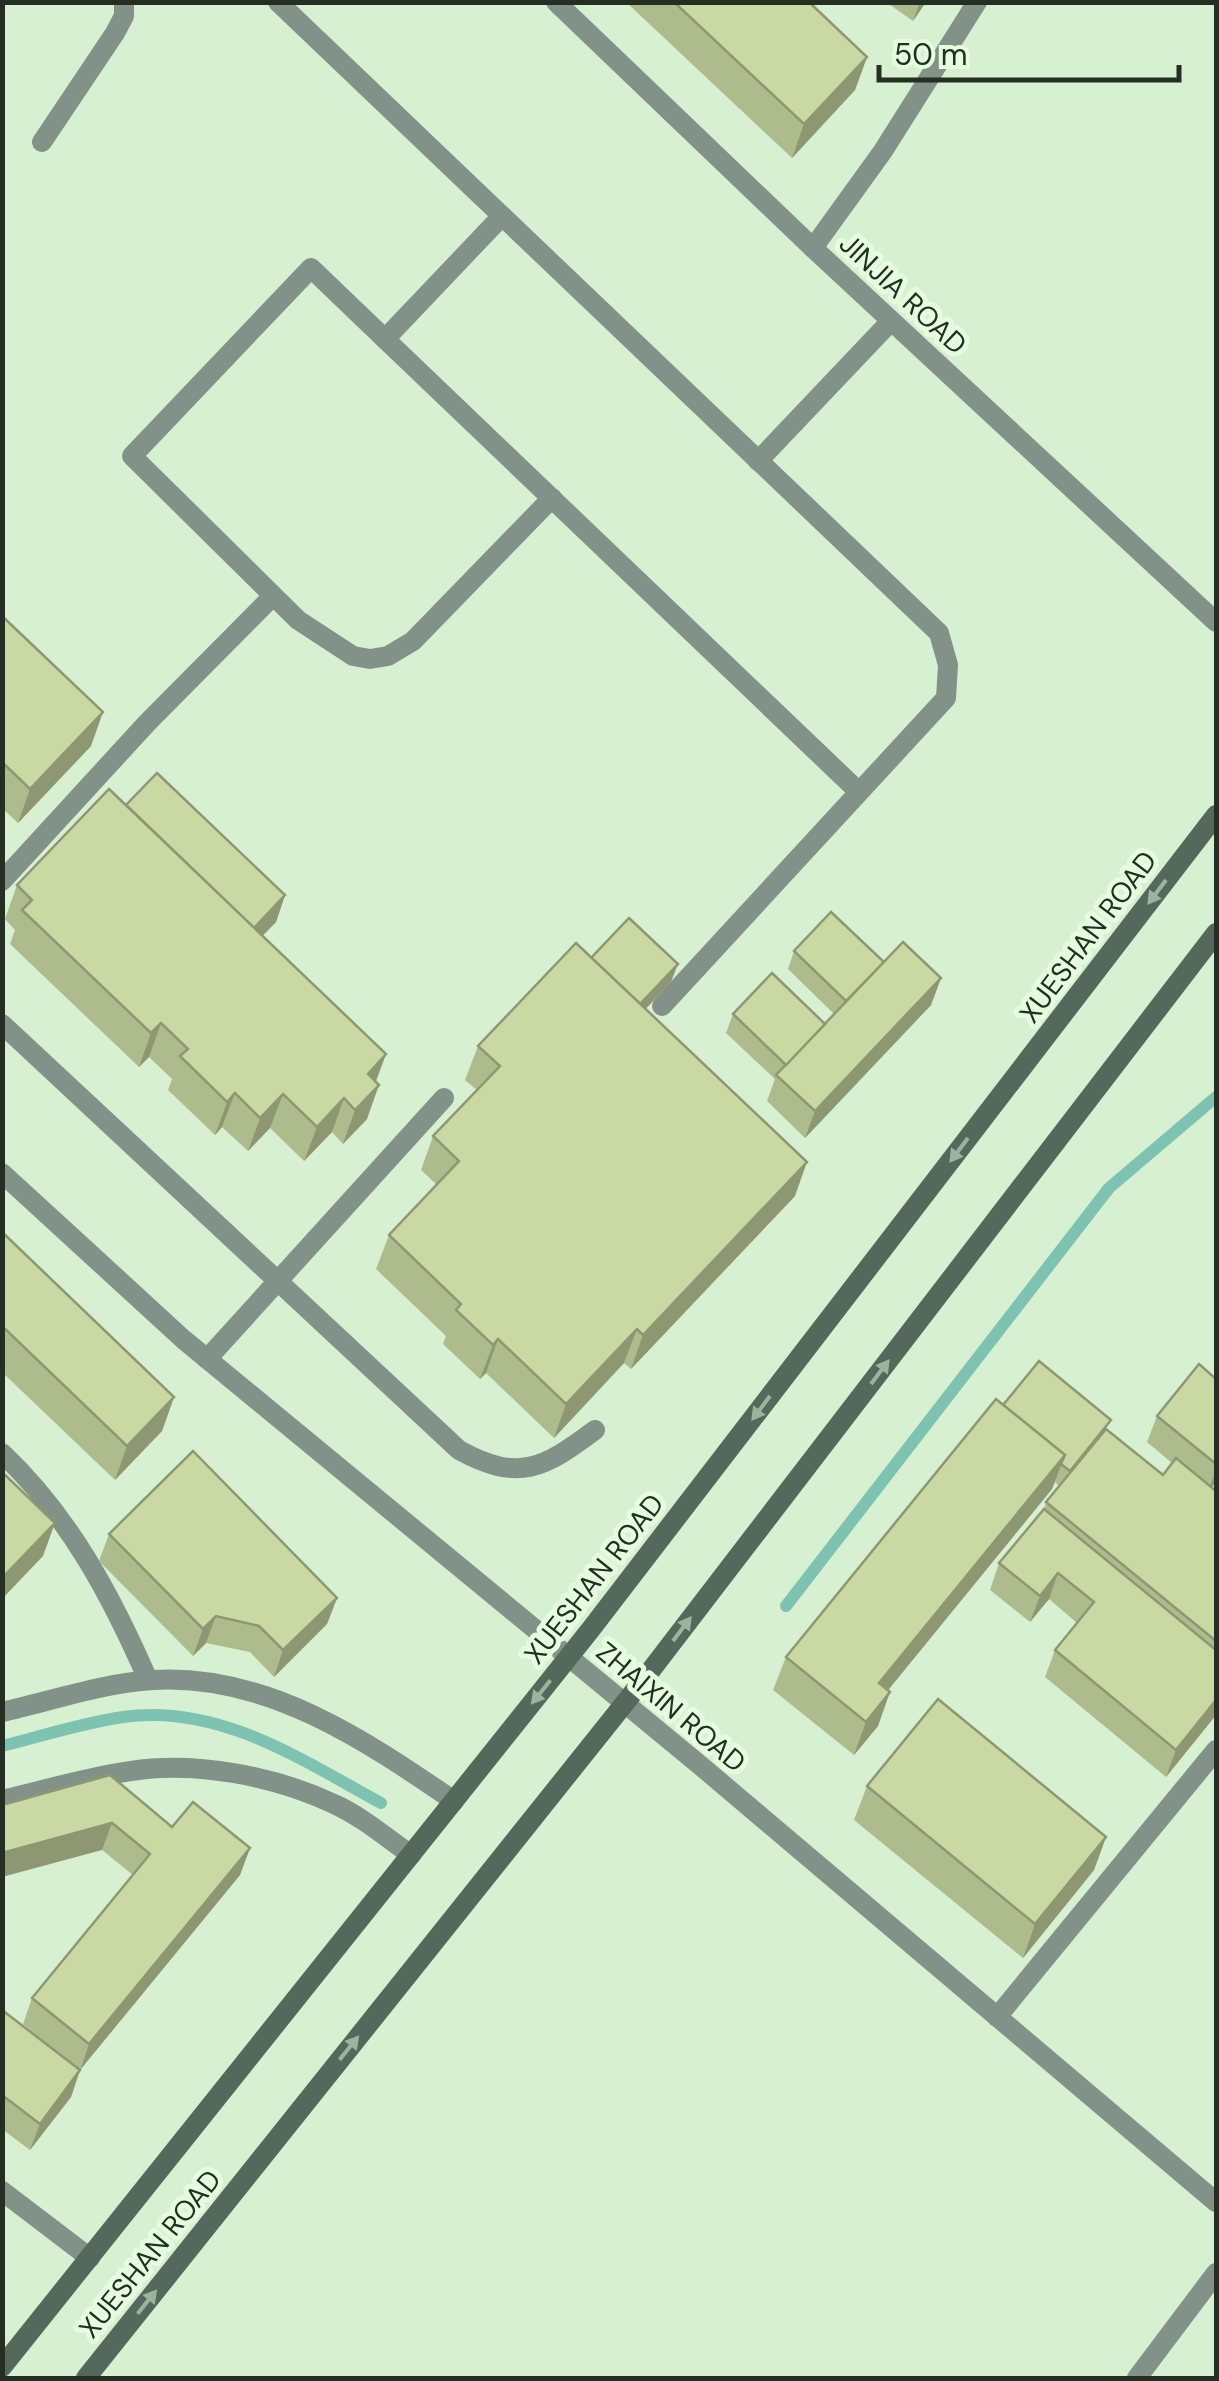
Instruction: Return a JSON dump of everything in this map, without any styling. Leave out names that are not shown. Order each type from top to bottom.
[{"type":"main road","name":"XUESHAN ROAD","points":[[2,2368],[569,1658],[1216,815]]},
{"type":"main road","name":"XUESHAN ROAD","points":[[86,2378],[624,1704],[1216,933]]},
{"type":"street","points":[[42,142],[115,33],[124,16],[124,2]]},
{"type":"street","points":[[278,2],[940,633],[948,681],[946,698],[662,1006]]},
{"type":"street","name":"JINJIA ROAD","points":[[556,2],[813,248],[1216,622]]},
{"type":"street","points":[[813,248],[883,151],[977,2]]},
{"type":"street","points":[[385,339],[502,216]]},
{"type":"street","points":[[552,498],[413,641],[388,656],[370,659],[353,656],[298,620],[132,456],[311,268],[385,339],[552,498],[860,792]]},
{"type":"street","points":[[758,460],[891,321]]},
{"type":"street","points":[[2,882],[147,723],[273,596]]},
{"type":"street","points":[[2,1024],[459,1450],[480,1462],[503,1468],[538,1466],[554,1461],[595,1430]]},
{"type":"street","points":[[207,1359],[444,1098]]},
{"type":"street","name":"ZHAIXIN ROAD","points":[[2,1173],[207,1359],[1216,2202]]},
{"type":"street","points":[[2,1453],[24,1474],[80,1547],[128,1633],[148,1680]]},
{"type":"street","points":[[2,1712],[148,1680],[197,1680],[247,1690],[328,1722],[374,1746],[454,1801]]},
{"type":"street","points":[[997,2017],[1216,1750]]},
{"type":"street","points":[[2,1800],[132,1770],[230,1774],[278,1784],[338,1805],[412,1855]]},
{"type":"street","points":[[2,2192],[90,2258]]},
{"type":"street","points":[[1136,2378],[1216,2272]]},
{"type":"building","points":[[674,2],[809,2],[867,57],[804,124]]},
{"type":"building","points":[[2,616],[103,712],[30,789],[2,762]]},
{"type":"building","points":[[157,773],[285,895],[254,928],[126,805]]},
{"type":"building","points":[[109,789],[386,1054],[368,1074],[379,1085],[355,1110],[344,1098],[317,1127],[283,1094],[260,1118],[235,1093],[227,1102],[180,1056],[188,1049],[161,1023],[151,1033],[22,910],[32,900],[17,885]]},
{"type":"building","points":[[831,912],[884,962],[846,1001],[794,951]]},
{"type":"building","points":[[629,918],[678,964],[640,1004],[591,958]]},
{"type":"building","points":[[903,942],[941,978],[815,1111],[776,1075]]},
{"type":"building","points":[[576,943],[807,1162],[643,1335],[637,1329],[566,1404],[498,1339],[493,1345],[456,1310],[461,1304],[389,1235],[459,1161],[433,1136],[500,1066],[478,1046]]},
{"type":"building","points":[[772,973],[825,1024],[786,1065],[733,1014]]},
{"type":"building","points":[[2,1232],[174,1397],[127,1446],[2,1326]]},
{"type":"building","points":[[1039,1361],[1111,1420],[1070,1471],[1061,1464],[1065,1455],[1003,1405]]},
{"type":"building","points":[[1199,1364],[1216,1379],[1216,1464],[1157,1416]]},
{"type":"building","points":[[996,1399],[1065,1455],[879,1683],[890,1692],[866,1722],[786,1657]]},
{"type":"building","points":[[1106,1429],[1163,1475],[1176,1458],[1216,1491],[1216,1641],[1046,1502]]},
{"type":"building","points":[[193,1451],[337,1598],[283,1650],[259,1626],[216,1616],[203,1629],[109,1534]]},
{"type":"building","points":[[2,1472],[55,1523],[2,1578]]},
{"type":"building","points":[[1044,1509],[1216,1650],[1216,1700],[1176,1750],[1055,1650],[1094,1602],[1058,1573],[1040,1596],[999,1563]]},
{"type":"building","points":[[938,1699],[1106,1837],[1035,1924],[867,1786]]},
{"type":"building","points":[[110,1775],[172,1827],[193,1802],[250,1848],[89,2044],[32,1998],[150,1854],[112,1823],[2,1853],[2,1805]]},
{"type":"building","points":[[2,2010],[80,2070],[40,2124],[2,2095]]},
{"type":"waterway","points":[[786,1606],[1109,1188],[1216,1097]]},
{"type":"waterway","points":[[2,1746],[123,1717],[192,1718],[290,1753],[381,1803]]}]
